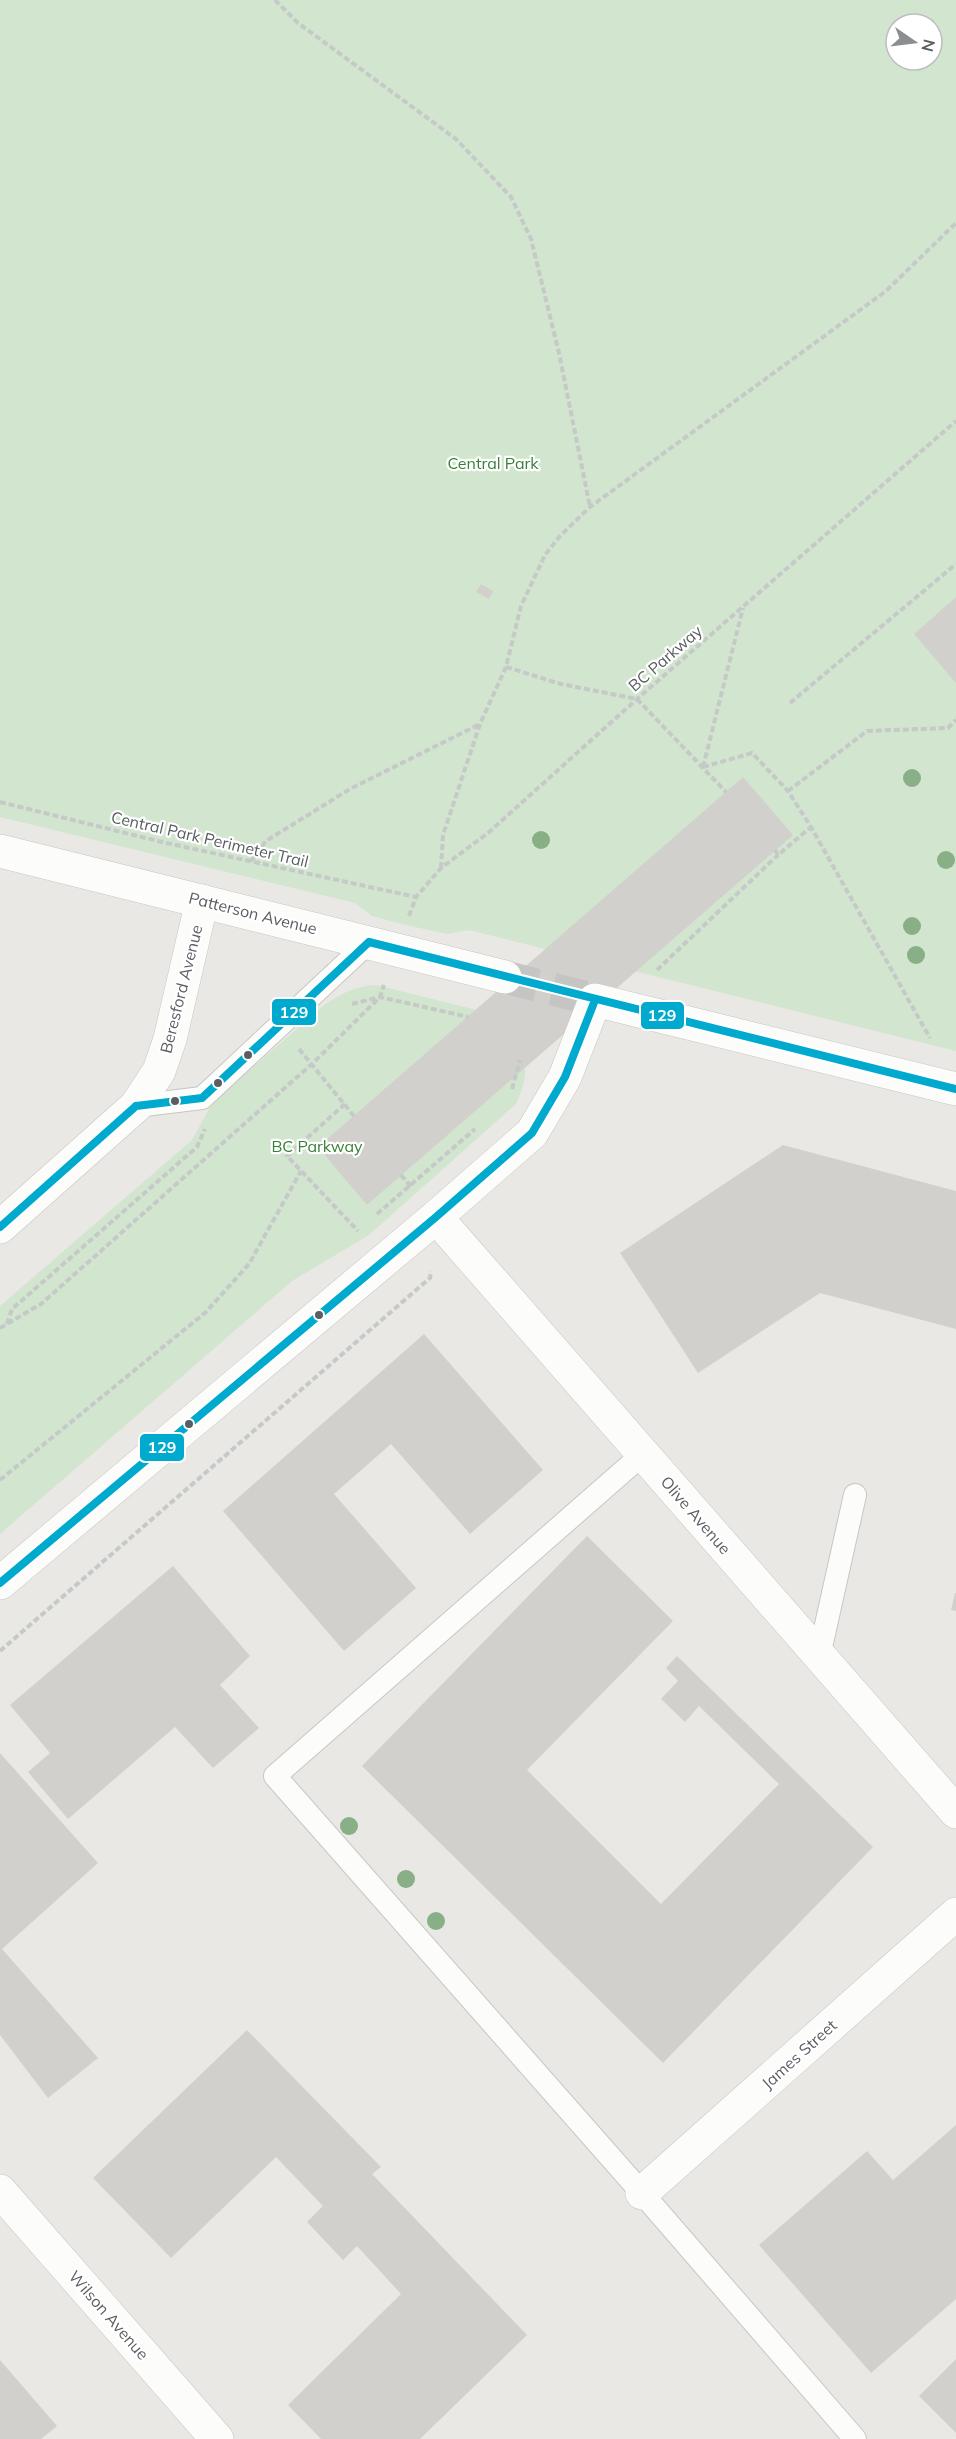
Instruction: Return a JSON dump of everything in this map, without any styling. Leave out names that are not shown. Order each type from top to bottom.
[{"type":"street","name":"Patterson Avenue","points":[[0,851],[505,977]]},
{"type":"street","name":"Beresford Avenue","points":[[0,1227],[136,1106],[159,1071],[170,1039],[202,901]]},
{"type":"street","points":[[0,1583],[436,1217],[532,1133],[564,1077],[595,1000],[956,1089]]},
{"type":"street","name":"Olive Avenue","points":[[436,1217],[956,1812]]},
{"type":"street","name":"James Street","points":[[642,2193],[956,1914]]},
{"type":"street","name":"Wilson Avenue","points":[[0,2191],[217,2439]]},
{"type":"lane","points":[[136,1106],[202,1098],[369,942]]},
{"type":"lane","points":[[643,1454],[275,1776],[855,2439]]},
{"type":"lane","points":[[819,1656],[855,1496]]},
{"type":"path","points":[[276,0],[298,23],[456,139],[511,197],[531,239],[559,353],[590,507]]},
{"type":"path","points":[[441,868],[443,835],[480,724],[506,667],[521,606],[545,555],[560,536],[590,507],[886,291],[956,223]]},
{"type":"path","name":"BC Parkway","points":[[406,925],[416,897],[441,868],[488,833],[637,699],[956,421]]},
{"type":"path","points":[[790,703],[956,564]]},
{"type":"path","points":[[703,767],[744,606]]},
{"type":"path","points":[[506,667],[561,684],[637,699],[726,792]]},
{"type":"path","points":[[788,791],[867,731],[948,728],[956,720]]},
{"type":"path","points":[[250,861],[266,841],[350,789],[480,724]]},
{"type":"path","points":[[703,767],[753,753],[788,791],[930,1038]]},
{"type":"path","name":"Central Park Perimeter Trail","points":[[0,802],[250,861],[416,897]]},
{"type":"path","points":[[657,970],[776,853],[810,827]]},
{"type":"path","points":[[350,1005],[380,997],[468,1017]]},
{"type":"path","points":[[0,1328],[41,1304],[313,1063],[380,997]]},
{"type":"path","points":[[294,1044],[313,1063],[354,1116]]},
{"type":"path","points":[[509,1096],[519,1060]]},
{"type":"path","points":[[345,1104],[287,1156],[357,1233],[364,1225]]},
{"type":"path","points":[[7,1324],[12,1309],[197,1146],[209,1119]]},
{"type":"path","points":[[372,1218],[479,1126]]},
{"type":"path","points":[[0,1480],[206,1312],[249,1264],[301,1171]]},
{"type":"path","points":[[0,1651],[430,1278],[436,1217]]},
{"type":"green space","name":"Central Park","points":[[0,0],[956,0],[956,1051],[469,930],[447,934],[406,925],[372,916],[355,903],[0,817]]},
{"type":"green space","name":"BC Parkway","points":[[376,985],[497,1015],[523,1057],[525,1066],[525,1077],[516,1104],[369,1235],[292,1281],[0,1534],[0,1306],[192,1140],[213,1102],[324,1005],[348,991]]},
{"type":"building","points":[[481,584],[493,591],[489,599],[476,592]]},
{"type":"building","points":[[956,597],[956,683],[914,634]]},
{"type":"building","points":[[743,777],[793,835],[367,1205],[318,1147]]},
{"type":"building","points":[[783,1145],[956,1191],[956,1329],[820,1293],[698,1373],[620,1253]]},
{"type":"building","points":[[424,1334],[543,1470],[470,1534],[391,1444],[334,1494],[416,1588],[344,1651],[223,1511]]},
{"type":"building","points":[[587,1536],[673,1621],[527,1770],[661,1904],[779,1784],[699,1706],[685,1722],[661,1699],[678,1681],[666,1668],[677,1656],[873,1847],[663,2063],[362,1766]]},
{"type":"building","points":[[173,1566],[250,1656],[220,1685],[259,1728],[213,1768],[175,1727],[68,1819],[28,1772],[50,1753],[10,1705]]},
{"type":"building","points":[[956,1593],[956,1611],[951,1610]]},
{"type":"building","points":[[0,1753],[98,1863],[2,1949],[98,2058],[48,2098],[0,2035]]},
{"type":"building","points":[[247,2030],[381,2167],[372,2174],[527,2335],[420,2439],[321,2439],[288,2405],[401,2294],[357,2246],[343,2260],[307,2222],[323,2206],[276,2157],[171,2258],[93,2178]]},
{"type":"building","points":[[956,2125],[956,2299],[871,2373],[759,2245],[867,2151],[893,2180]]},
{"type":"building","points":[[956,2359],[956,2433],[919,2396]]},
{"type":"building","points":[[0,2360],[57,2426],[41,2439],[0,2439]]},
{"type":"tunnel","points":[[505,977],[595,1000]]},
{"type":"transit line","name":"129","points":[[369,942],[956,1089]]},
{"type":"transit line","name":"129","points":[[136,1106],[202,1098],[369,942]]},
{"type":"transit line","name":"129","points":[[0,1583],[436,1217],[532,1133],[565,1077],[595,1000]]},
{"type":"transit line","name":"129","points":[[0,1227],[136,1106]]}]
